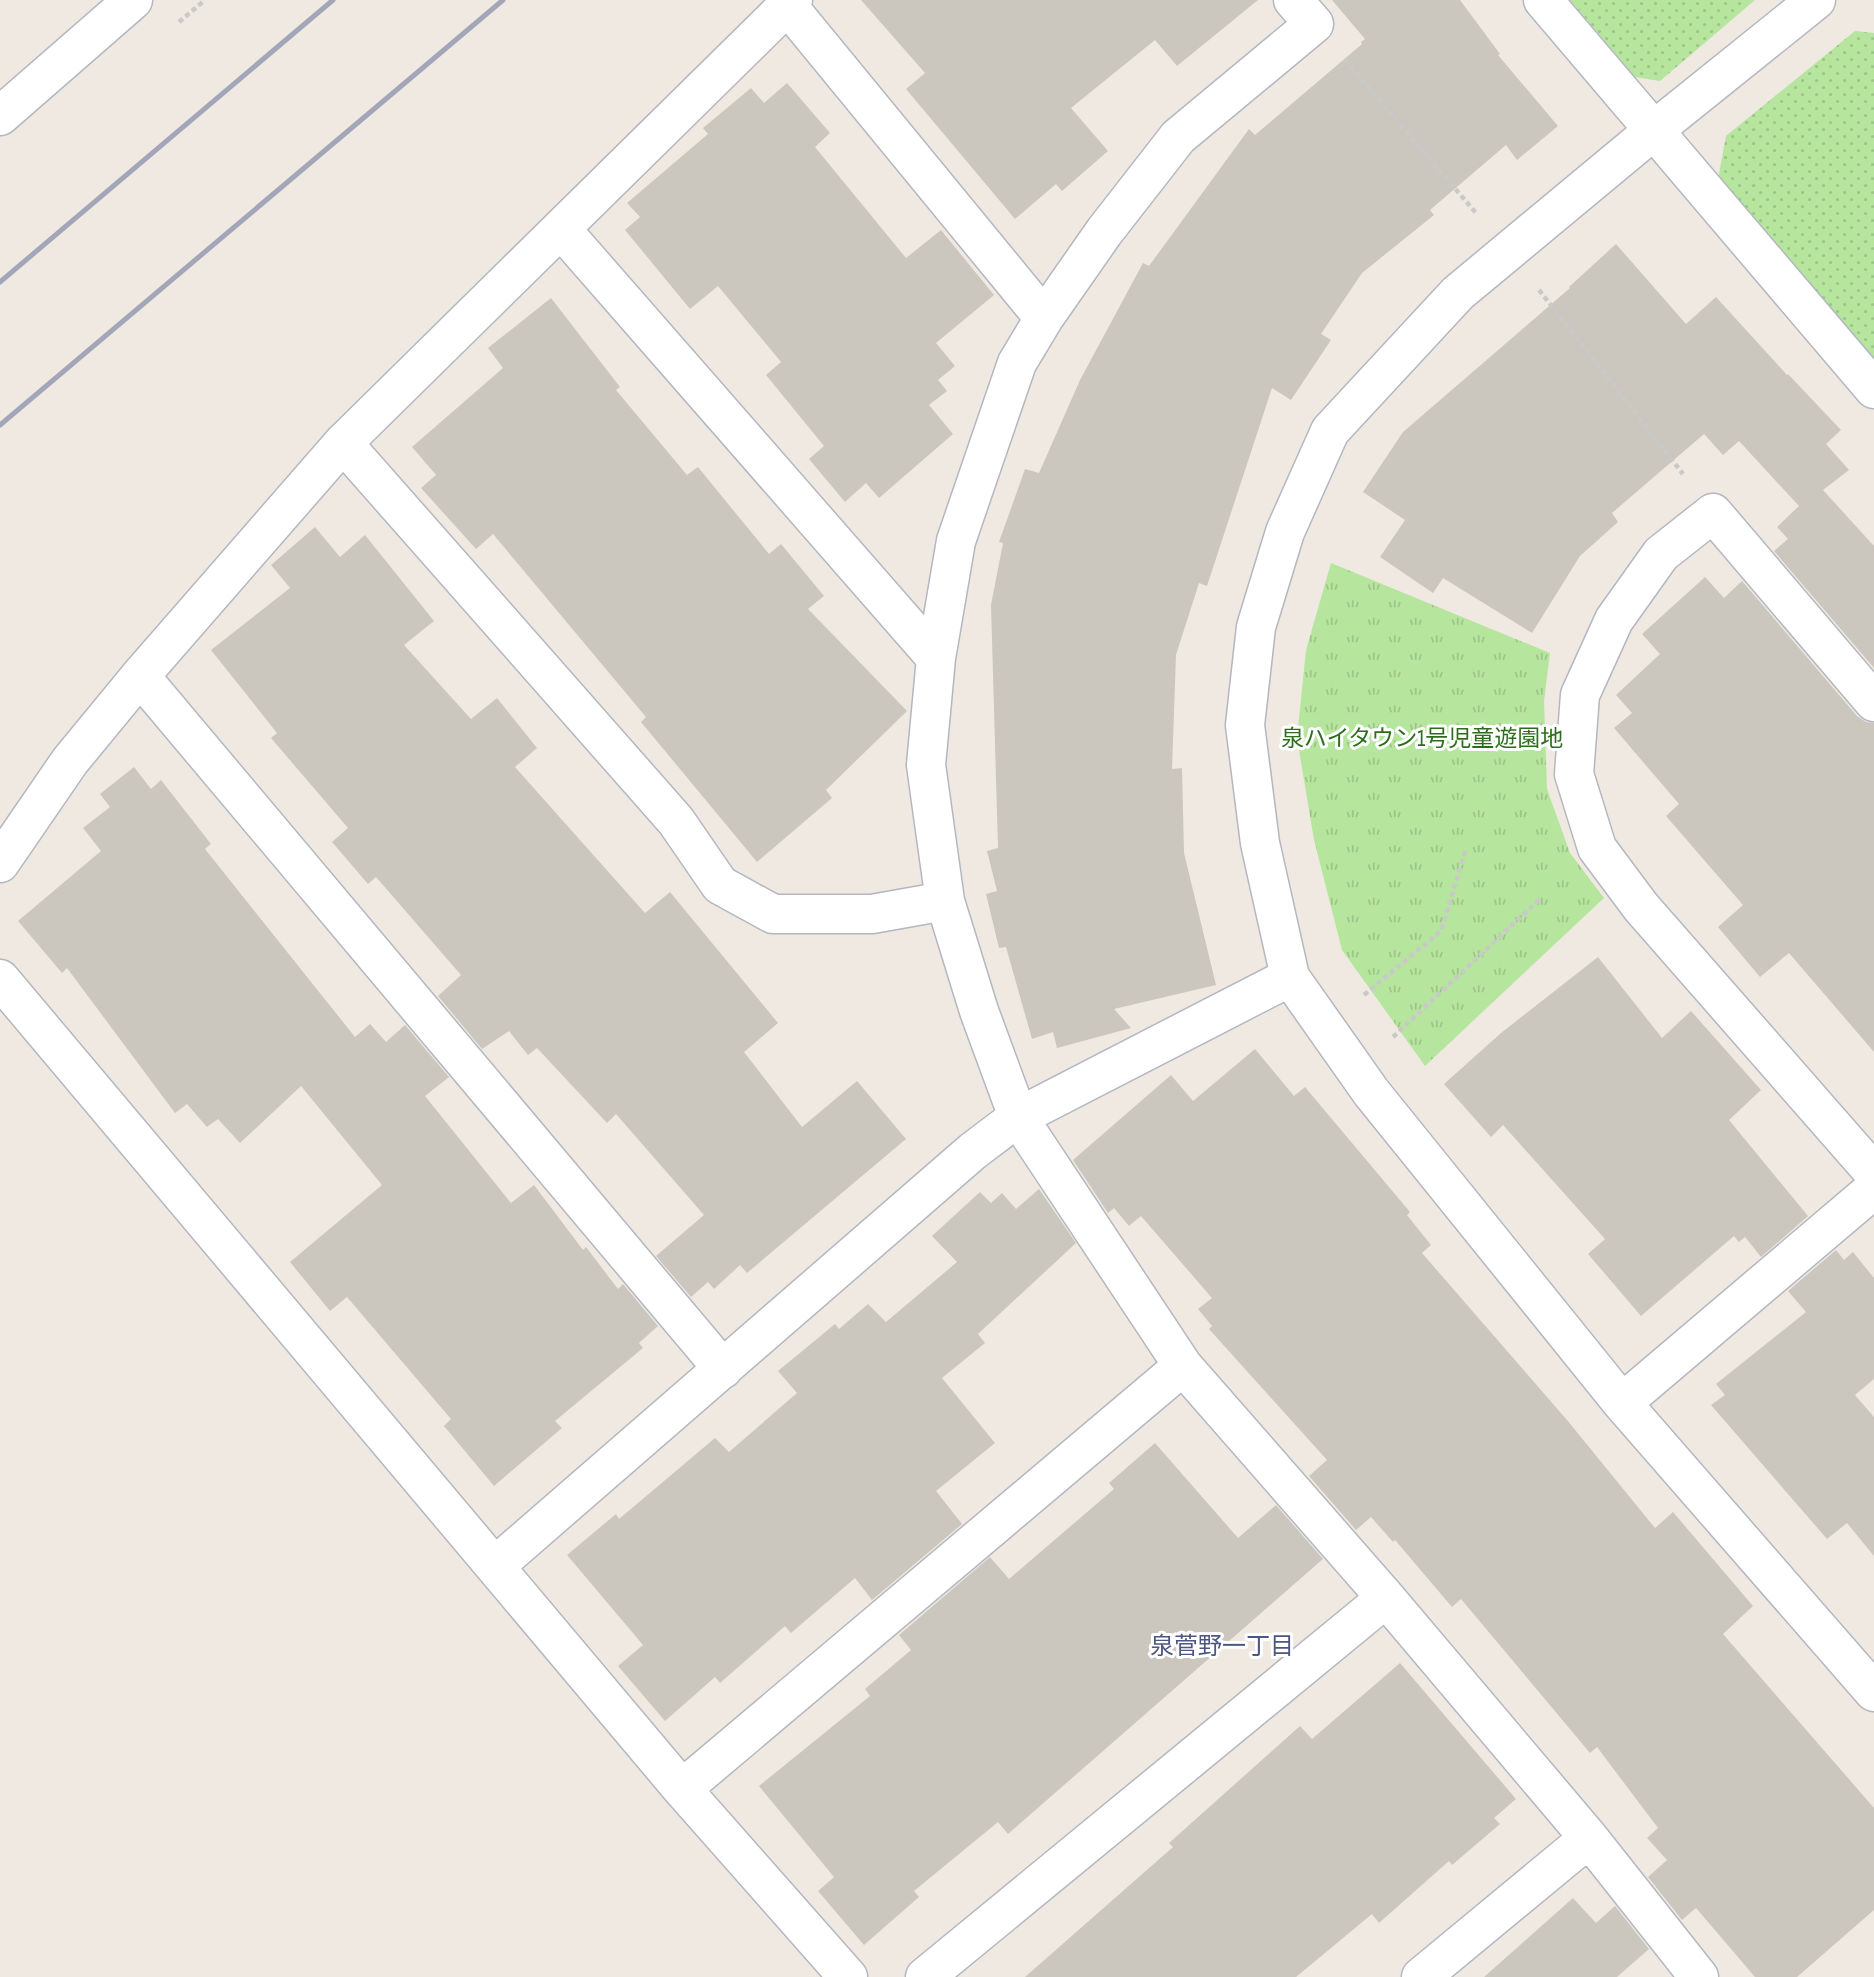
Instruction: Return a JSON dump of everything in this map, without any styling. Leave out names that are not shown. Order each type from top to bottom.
[{"type":"street","points":[[0,116],[132,0]]},
{"type":"street","points":[[1293,0],[1314,24],[1178,137],[1104,232],[1044,318],[1017,363],[956,541],[936,658],[926,765],[945,901],[979,1011],[1018,1117],[1183,1366],[1386,1598],[1589,1838],[1699,1977]]},
{"type":"street","points":[[1542,0],[1874,388]]},
{"type":"street","points":[[1816,0],[1458,293],[1330,431],[1285,532],[1256,627],[1245,725],[1260,843],[1290,977],[1371,1092],[1622,1403],[1874,1692]]},
{"type":"street","points":[[0,863],[70,761],[139,676],[343,443],[790,2],[1044,318]]},
{"type":"street","points":[[561,229],[936,658]]},
{"type":"street","points":[[343,443],[676,821],[720,885],[774,914],[872,914],[945,901]]},
{"type":"street","points":[[1874,702],[1713,513],[1661,554],[1614,620],[1580,695],[1574,775],[1597,848],[1641,907],[1874,1173]]},
{"type":"street","points":[[139,676],[723,1369]]},
{"type":"street","points":[[495,1566],[973,1151],[1018,1117],[1290,977]]},
{"type":"street","points":[[0,979],[682,1788],[848,1977]]},
{"type":"street","points":[[1622,1403],[1874,1189]]},
{"type":"street","points":[[682,1788],[1183,1366]]},
{"type":"street","points":[[925,1977],[1386,1598]]},
{"type":"street","points":[[1421,1977],[1589,1838]]},
{"type":"path","points":[[1325,1027],[1441,931],[1466,849]]},
{"type":"path","points":[[1357,1072],[1541,898]]},
{"type":"green space","points":[[1570,0],[1755,0],[1660,81],[1635,77]]},
{"type":"green space","points":[[1855,31],[1874,33],[1874,363],[1718,179],[1726,136]]},
{"type":"green space","name":"泉ハイタウン1号児童遊園地","points":[[1331,563],[1550,653],[1544,701],[1547,789],[1570,853],[1604,898],[1425,1066],[1342,950],[1314,840],[1297,738],[1306,650]]},
{"type":"building","points":[[861,0],[1258,0],[1177,66],[1155,40],[1071,108],[1108,151],[1062,191],[1056,184],[1015,219],[906,89],[925,73]]},
{"type":"building","points":[[1332,0],[1460,0],[1500,54],[1498,55],[1558,126],[1517,160],[1506,145],[1430,210],[1434,215],[1362,273],[1321,334],[1331,340],[1291,400],[1272,388],[1207,586],[1199,583],[1176,655],[1172,769],[1182,768],[1184,853],[1216,985],[1114,1009],[1131,1028],[1057,1048],[1053,1032],[1032,1039],[1006,947],[999,948],[986,894],[997,891],[987,851],[998,848],[991,605],[1003,543],[999,542],[1025,469],[1039,473],[1080,380],[1143,263],[1149,266],[1249,129],[1255,135],[1362,44],[1365,39]]},
{"type":"building","points":[[787,83],[830,133],[815,147],[906,258],[941,230],[994,295],[936,343],[955,366],[938,380],[947,391],[929,405],[953,434],[879,498],[866,483],[845,502],[809,459],[824,446],[766,375],[781,362],[718,286],[690,309],[625,230],[640,217],[627,203],[708,134],[703,128],[751,88],[764,103]]},
{"type":"building","points":[[1616,244],[1686,324],[1716,297],[1841,430],[1826,444],[1849,470],[1823,490],[1874,546],[1874,668],[1774,551],[1788,539],[1777,527],[1799,506],[1739,441],[1723,455],[1704,434],[1612,513],[1618,522],[1580,556],[1532,633],[1443,578],[1433,593],[1380,557],[1405,520],[1363,492],[1403,432],[1570,288]]},
{"type":"building","points":[[551,298],[620,387],[616,390],[687,475],[698,467],[769,554],[781,544],[824,596],[808,609],[907,711],[826,790],[832,798],[757,862],[641,722],[646,717],[493,534],[476,549],[421,488],[436,475],[412,447],[503,368],[488,348]]},
{"type":"building","points":[[315,527],[340,557],[365,535],[434,621],[404,645],[471,719],[497,698],[537,748],[515,767],[645,913],[670,892],[778,1023],[744,1052],[802,1127],[857,1081],[906,1139],[747,1273],[740,1265],[714,1289],[708,1282],[691,1297],[656,1256],[704,1215],[616,1114],[607,1123],[537,1048],[528,1055],[509,1031],[482,1049],[438,996],[461,975],[376,877],[368,884],[332,842],[348,828],[271,738],[277,733],[211,650],[290,588],[271,565]]},
{"type":"building","points":[[1705,577],[1724,598],[1742,581],[1857,716],[1866,722],[1874,723],[1874,1052],[1789,953],[1760,977],[1718,927],[1743,905],[1666,816],[1679,804],[1614,728],[1632,713],[1616,695],[1660,654],[1642,634]]},
{"type":"building","points":[[134,767],[151,789],[161,780],[211,844],[205,849],[355,1037],[370,1024],[386,1042],[405,1025],[449,1077],[425,1096],[511,1203],[534,1185],[583,1250],[586,1247],[618,1289],[623,1284],[658,1326],[639,1343],[643,1348],[555,1421],[562,1428],[494,1486],[444,1426],[451,1419],[347,1297],[330,1311],[290,1262],[382,1185],[301,1086],[240,1143],[218,1119],[207,1127],[187,1104],[175,1113],[67,968],[62,973],[18,921],[101,851],[83,828],[110,807],[100,794]]},
{"type":"building","points":[[1598,957],[1662,1038],[1691,1011],[1761,1090],[1729,1120],[1808,1216],[1761,1257],[1745,1237],[1739,1242],[1734,1236],[1641,1316],[1588,1254],[1605,1239],[1503,1125],[1491,1137],[1444,1084],[1501,1033]]},
{"type":"building","points":[[1255,1049],[1294,1096],[1305,1087],[1410,1212],[1407,1215],[1431,1245],[1422,1253],[1567,1420],[1655,1528],[1673,1512],[1753,1606],[1723,1634],[1874,1808],[1874,1910],[1797,1977],[1755,1977],[1696,1908],[1682,1920],[1648,1877],[1667,1860],[1647,1838],[1658,1828],[1597,1747],[1590,1753],[1461,1599],[1452,1607],[1395,1540],[1393,1542],[1371,1517],[1356,1530],[1309,1476],[1327,1460],[1209,1329],[1212,1326],[1198,1309],[1212,1298],[1141,1216],[1129,1226],[1114,1208],[1108,1213],[1073,1160],[1171,1075],[1193,1101]]},
{"type":"building","points":[[1039,1189],[1076,1243],[978,1334],[985,1343],[942,1378],[995,1443],[936,1491],[962,1524],[872,1600],[855,1578],[791,1633],[785,1626],[720,1683],[715,1677],[665,1721],[618,1666],[643,1645],[567,1555],[616,1514],[619,1519],[715,1438],[729,1452],[797,1393],[778,1371],[835,1324],[839,1329],[868,1304],[886,1322],[957,1262],[932,1236],[980,1192],[991,1203],[1002,1193],[1016,1209]]},
{"type":"building","points":[[1836,1250],[1844,1260],[1853,1252],[1874,1278],[1874,1379],[1855,1395],[1874,1417],[1874,1556],[1847,1523],[1827,1539],[1711,1405],[1725,1395],[1716,1384],[1806,1312],[1788,1291]]},
{"type":"building","points":[[1155,1443],[1238,1538],[1276,1505],[1323,1559],[1008,1834],[998,1822],[914,1891],[919,1897],[864,1945],[818,1891],[834,1877],[759,1786],[870,1696],[865,1689],[911,1650],[899,1635],[990,1557],[1009,1579],[1114,1489],[1109,1483]]},
{"type":"building","points":[[1400,1663],[1516,1799],[1494,1818],[1500,1824],[1452,1865],[1449,1861],[1379,1923],[1372,1914],[1296,1977],[1025,1977],[1173,1847],[1169,1843],[1300,1726],[1312,1739]]},
{"type":"building","points":[[1573,1898],[1596,1923],[1615,1906],[1649,1949],[1617,1977],[1484,1977]]},
{"type":"railway","points":[[0,282],[333,0]]},
{"type":"railway","points":[[0,425],[503,0]]},
{"type":"district","name":"泉菅野一丁目","points":[[1222,1646]]}]
